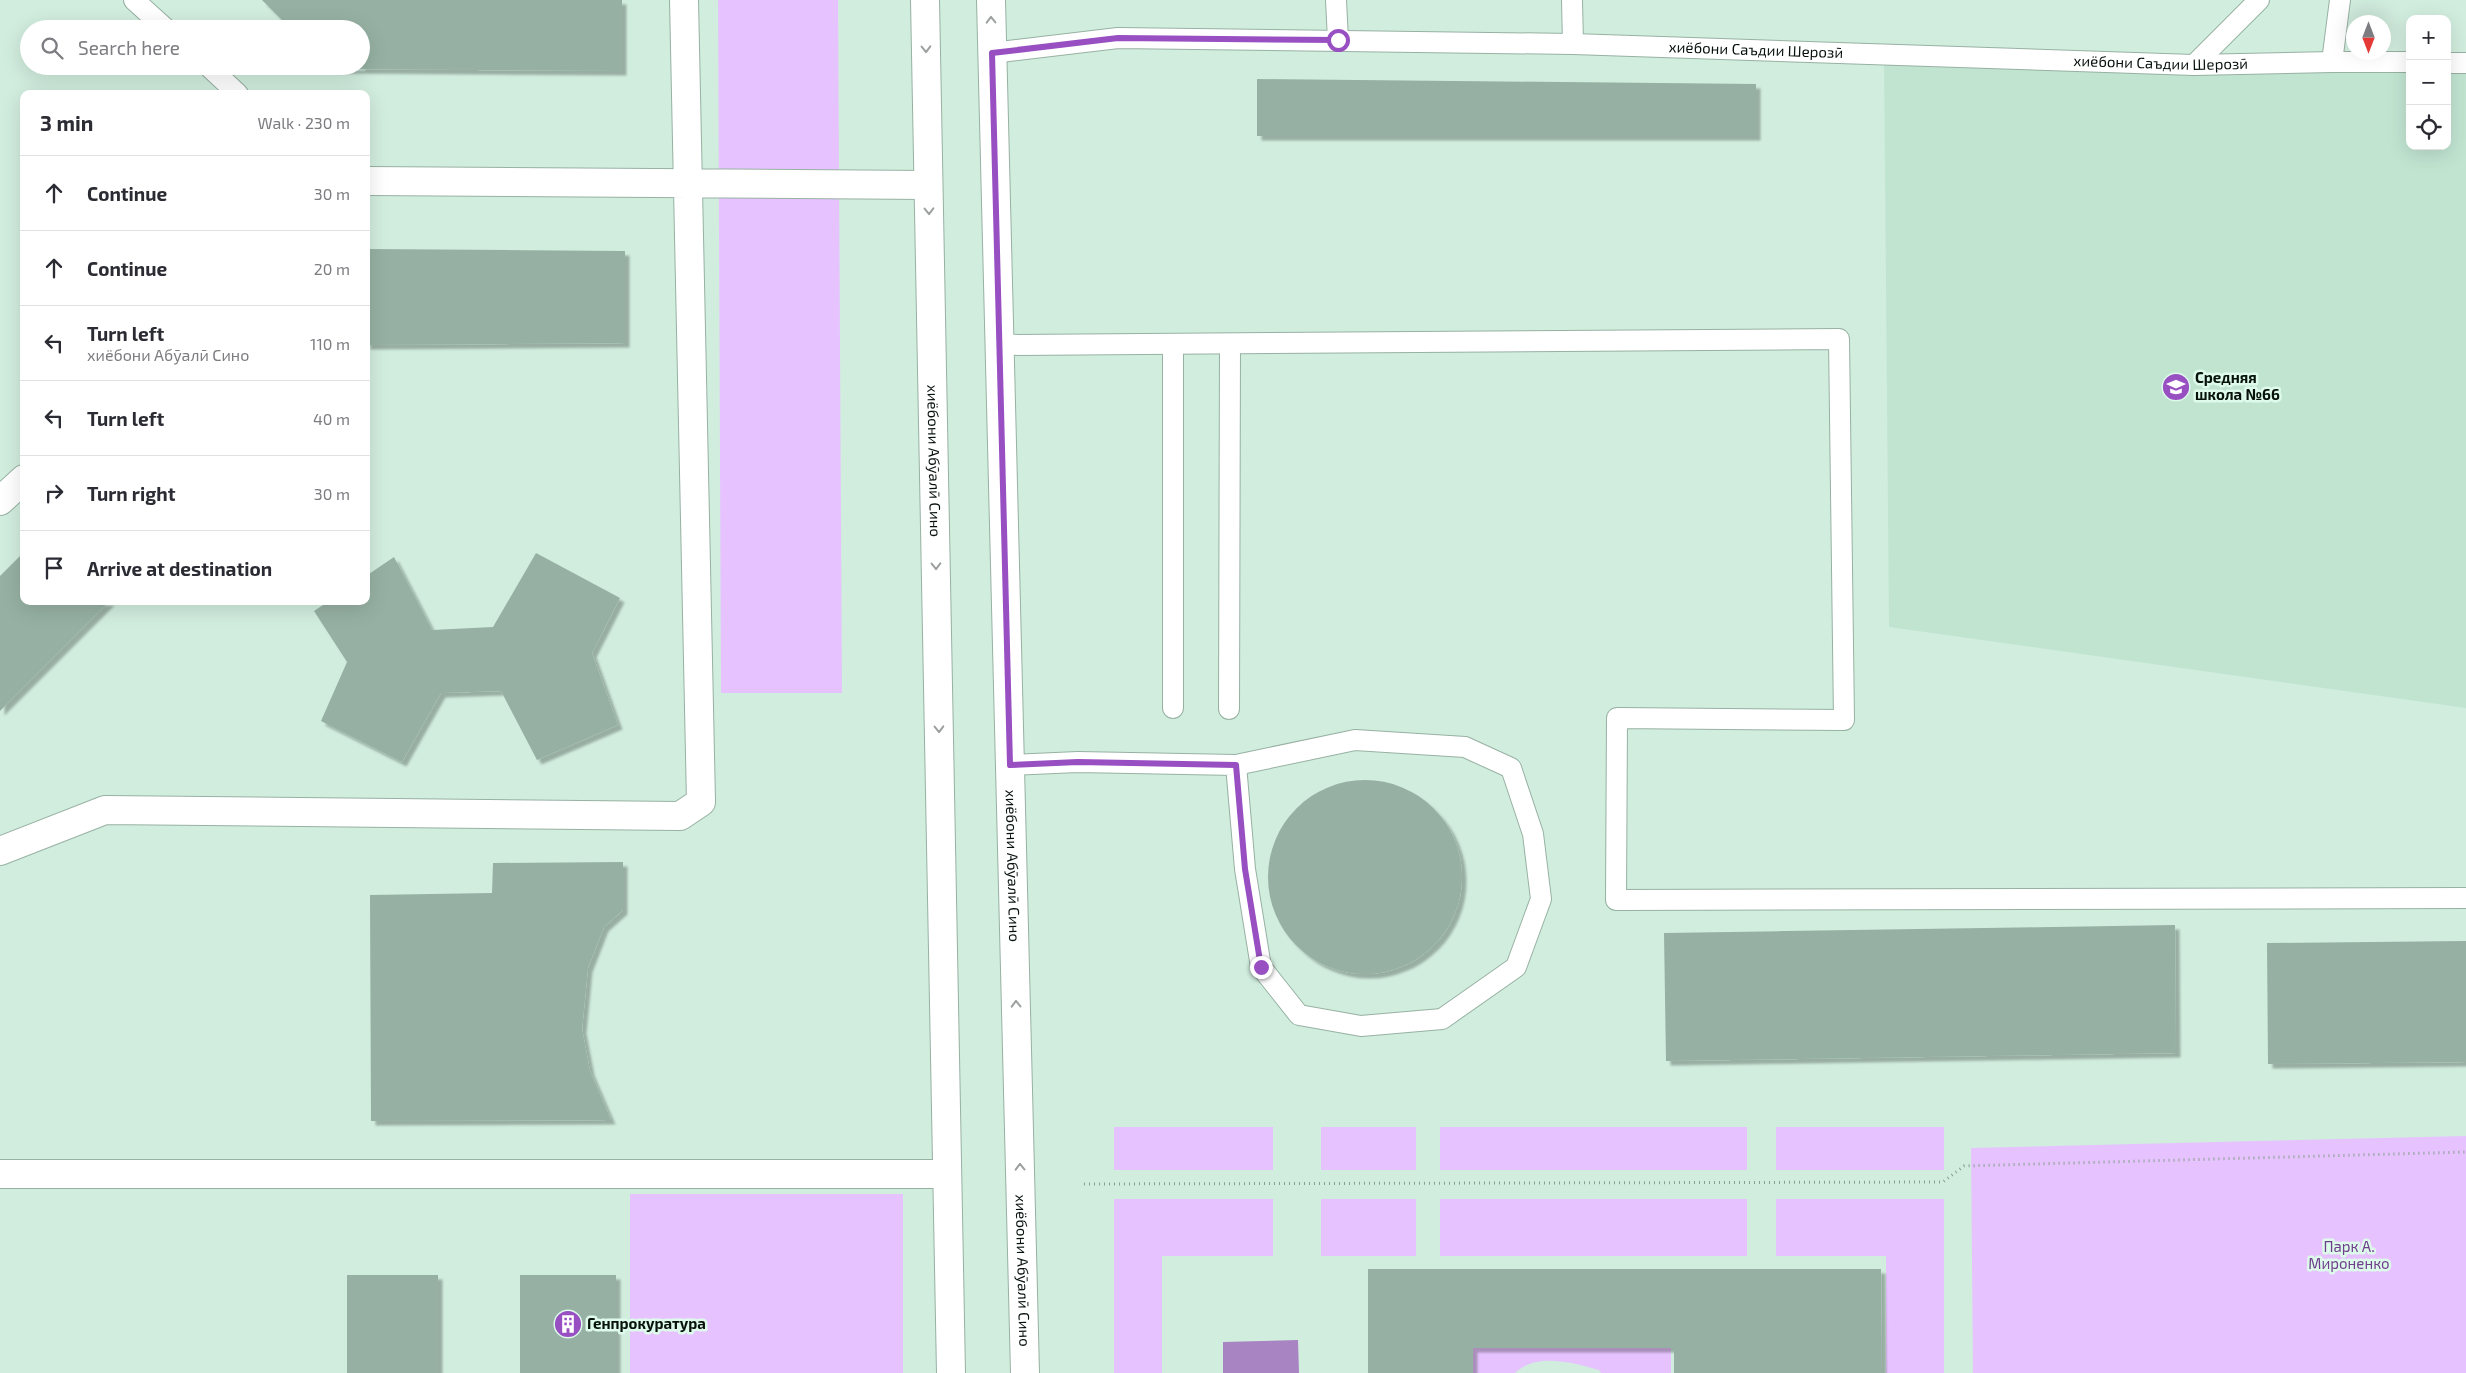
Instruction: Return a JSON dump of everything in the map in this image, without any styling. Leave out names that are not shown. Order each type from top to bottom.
[{"type":"street","points":[[0,851],[105,810],[680,816],[700,802],[684,0]]},
{"type":"street","name":"хиёбони Абӯалӣ Сино","points":[[925,0],[951,1373]]},
{"type":"street","name":"хиёбони Абӯалӣ Сино","points":[[991,0],[1025,1373]]},
{"type":"street","points":[[370,181],[928,185]]},
{"type":"street","points":[[0,501],[20,483]]},
{"type":"street","points":[[0,1174],[948,1174]]},
{"type":"lane","points":[[134,0],[156,20]]},
{"type":"lane","points":[[1336,0],[1338,40]]},
{"type":"lane","points":[[1572,0],[1573,44]]},
{"type":"lane","points":[[2194,65],[2259,0]]},
{"type":"lane","points":[[2332,62],[2340,0]]},
{"type":"lane","name":"хиёбони Саъдии Шерозӣ","points":[[992,53],[1118,38],[1573,44],[2194,65],[2406,62]]},
{"type":"lane","points":[[2451,63],[2466,63]]},
{"type":"lane","points":[[218,75],[234,90]]},
{"type":"lane","points":[[999,346],[1839,339],[1844,720],[1617,718],[1616,900],[2466,898]]},
{"type":"lane","points":[[1173,344],[1173,708]]},
{"type":"lane","points":[[1229,709],[1230,344]]},
{"type":"lane","points":[[1010,765],[1078,762],[1236,765],[1355,740],[1465,747],[1511,768],[1534,834],[1541,899],[1516,967],[1442,1019],[1361,1026],[1299,1015],[1261,967],[1245,869],[1236,765]]},
{"type":"path","points":[[1084,1184],[1943,1182],[1964,1166],[2466,1152]]},
{"type":"shaded area","name":"Средняя школа №66","points":[[2451,56],[2466,56],[2466,708],[1889,627],[1884,59],[2346,57],[2346,60],[2391,60],[2391,57],[2406,57],[2406,150],[2451,150]]},
{"type":"shaded area","points":[[1298,1340],[1299,1373],[1223,1373],[1223,1342]]},
{"type":"green space","points":[[718,0],[838,0],[842,693],[721,693]]},
{"type":"green space","points":[[1114,1127],[1273,1127],[1273,1170],[1114,1170]]},
{"type":"green space","points":[[1321,1127],[1416,1127],[1416,1170],[1321,1170]]},
{"type":"green space","points":[[1440,1127],[1747,1127],[1747,1170],[1440,1170]]},
{"type":"green space","points":[[1776,1127],[1944,1127],[1944,1170],[1776,1170]]},
{"type":"green space","name":"Парк А. Мироненко","points":[[2466,1136],[2466,1373],[1973,1373],[1971,1148]]},
{"type":"green space","points":[[630,1194],[903,1194],[903,1373],[630,1373]]},
{"type":"green space","points":[[1114,1199],[1273,1199],[1273,1256],[1162,1256],[1162,1373],[1114,1373]]},
{"type":"green space","points":[[1321,1199],[1416,1199],[1416,1256],[1321,1256]]},
{"type":"green space","points":[[1440,1199],[1747,1199],[1747,1256],[1440,1256]]},
{"type":"green space","points":[[1776,1199],[1944,1199],[1944,1373],[1886,1373],[1886,1256],[1776,1256]]},
{"type":"green space","points":[[1470,1346],[1671,1346],[1671,1373],[1601,1373],[1599,1370],[1567,1362],[1544,1361],[1524,1367],[1515,1373],[1470,1373]]},
{"type":"building","points":[[262,0],[622,0],[622,71],[370,69],[370,20],[282,20]]},
{"type":"building","points":[[1257,79],[1756,84],[1756,136],[1257,136]]},
{"type":"building","points":[[370,249],[625,251],[625,343],[370,345]]},
{"type":"building","points":[[536,553],[620,598],[592,653],[618,725],[537,760],[501,691],[441,693],[402,762],[321,721],[347,662],[314,611],[323,605],[370,605],[370,573],[394,557],[432,630],[493,627]]},
{"type":"building","points":[[20,556],[20,605],[106,605],[0,711],[0,576]]},
{"type":"building","points":[[1355,780],[1375,780],[1411,791],[1434,808],[1446,823],[1455,840],[1462,867],[1462,887],[1455,914],[1446,931],[1434,946],[1419,958],[1402,967],[1375,974],[1355,974],[1319,963],[1303,952],[1290,939],[1279,923],[1272,905],[1268,887],[1268,867],[1279,831],[1290,815],[1303,802],[1319,791],[1337,784]]},
{"type":"building","points":[[623,862],[623,910],[604,927],[588,968],[582,1029],[590,1071],[611,1120],[371,1121],[370,895],[492,893],[493,863]]},
{"type":"building","points":[[2175,925],[2176,1053],[1666,1061],[1664,933]]},
{"type":"building","points":[[2466,941],[2466,1062],[2268,1064],[2267,943]]},
{"type":"building","points":[[1368,1269],[1881,1269],[1882,1373],[1674,1373],[1674,1348],[1473,1348],[1473,1373],[1368,1373]]},
{"type":"building","points":[[347,1275],[438,1275],[438,1373],[347,1373]]},
{"type":"building","name":"Генпрокуратура","points":[[520,1275],[616,1275],[616,1373],[520,1373]]},
{"type":"place","name":"Средняя школа №66","points":[[2176,387]]},
{"type":"place","name":"Генпрокуратура","points":[[568,1324]]},
{"type":"route","points":[[1261,967],[1245,869],[1236,765],[1078,762],[1010,765],[992,53],[1118,38],[1338,40]]}]
